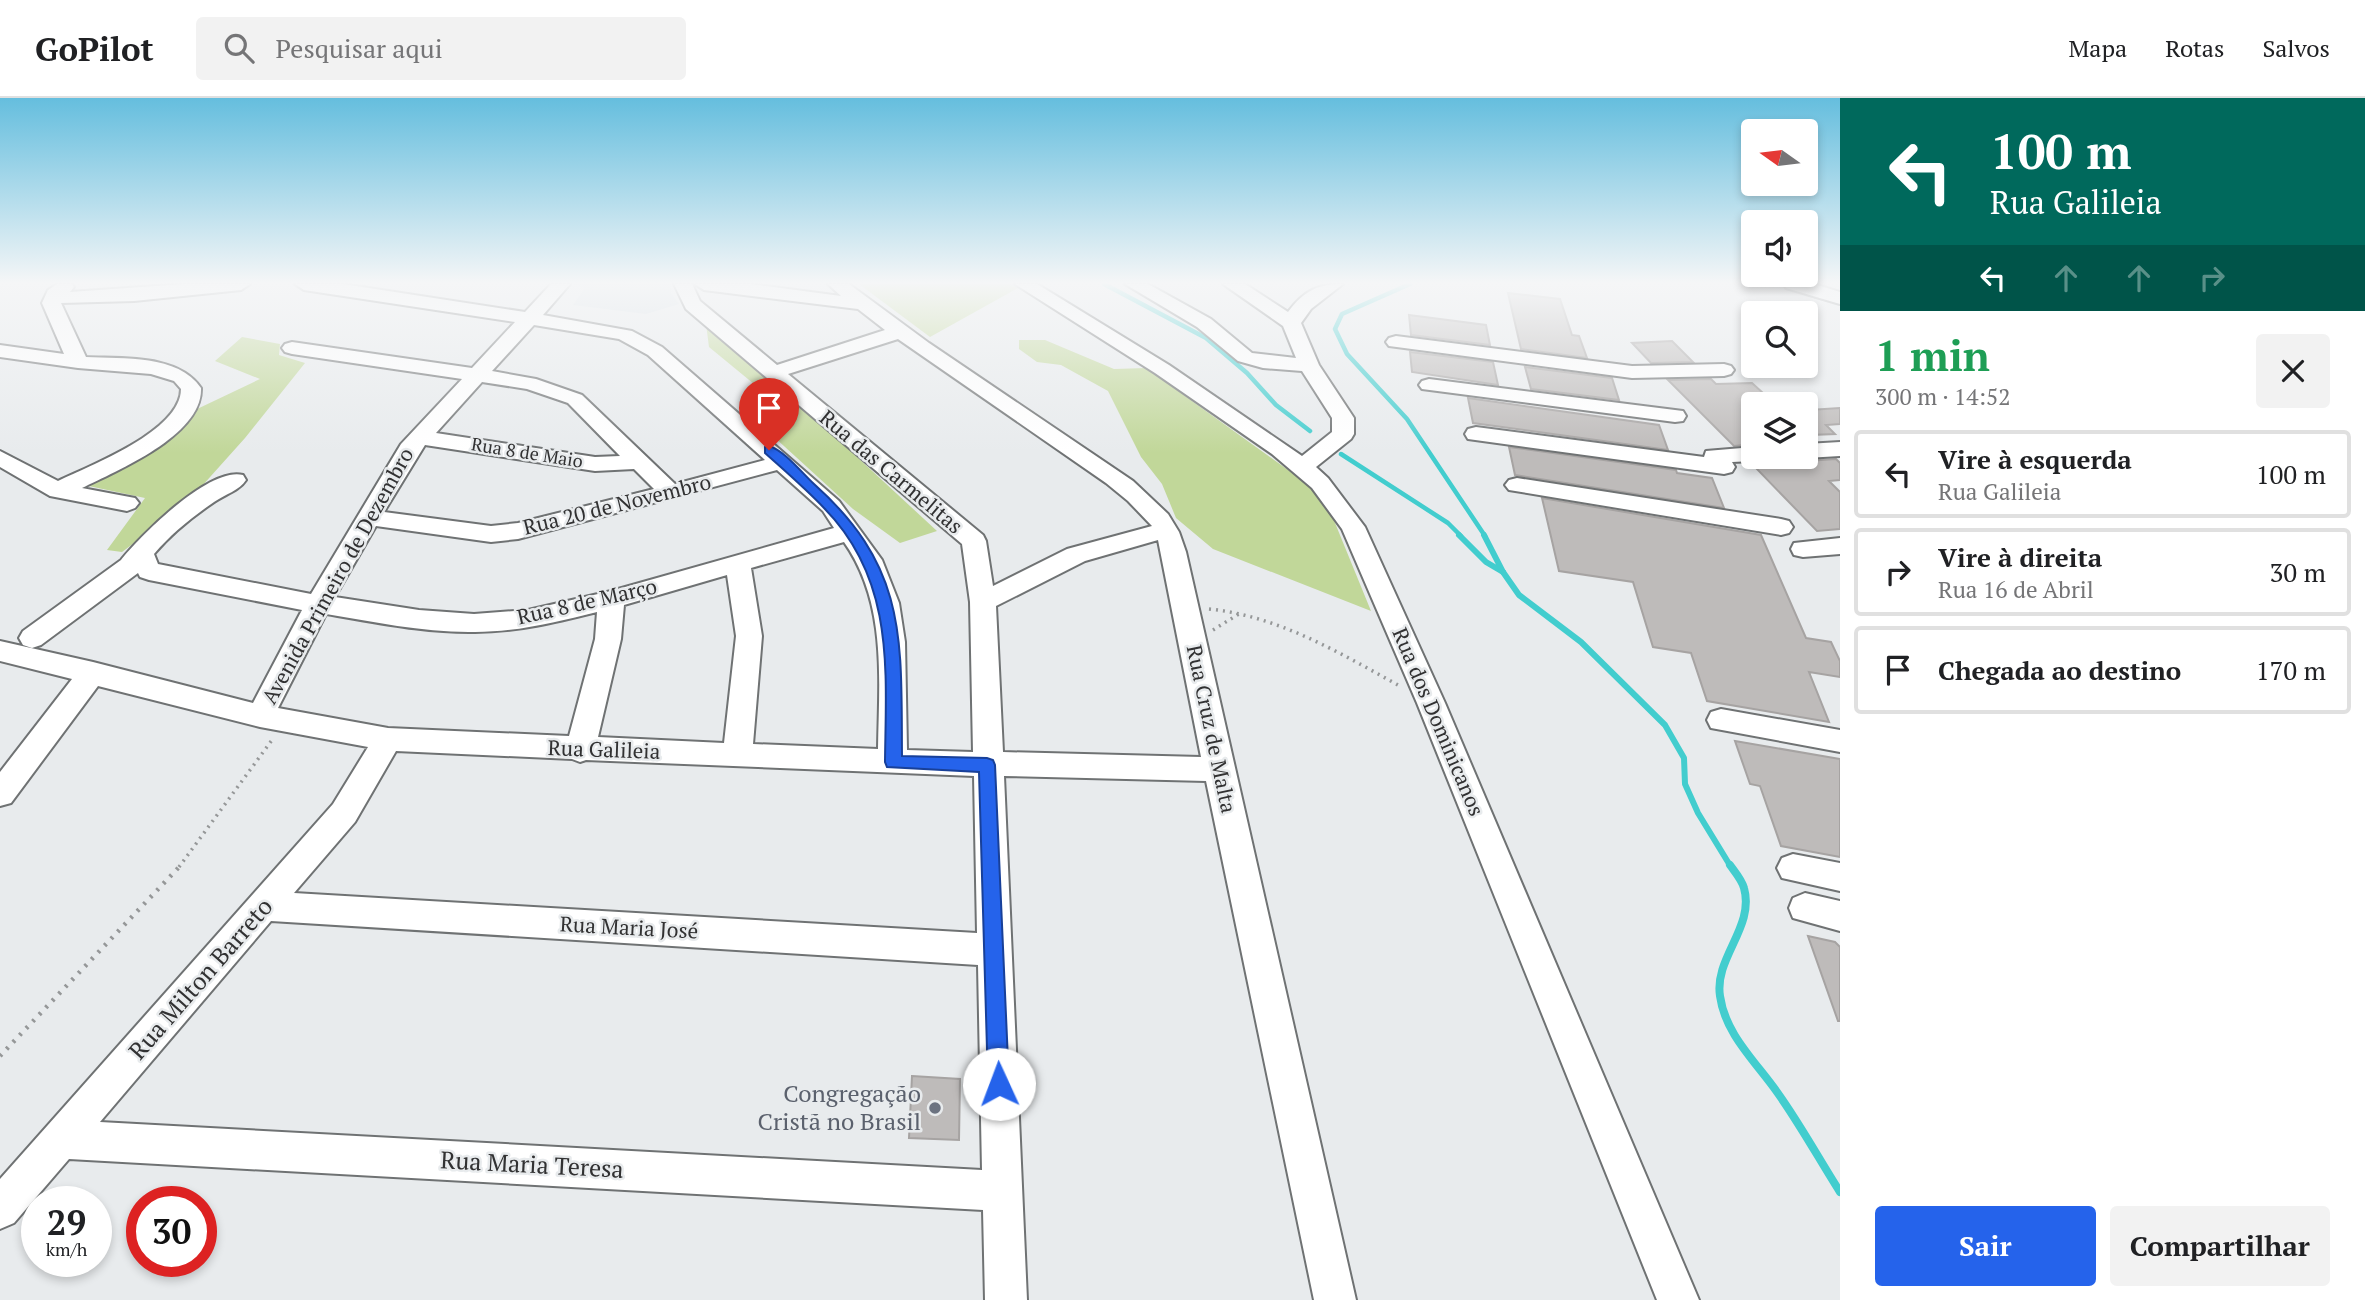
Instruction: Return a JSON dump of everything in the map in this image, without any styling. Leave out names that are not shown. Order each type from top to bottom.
[{"type":"street","points":[[67,340],[78,362]]},
{"type":"street","name":"Avenida Primeiro de Dezembro","points":[[273,718],[318,604],[368,517],[418,437],[509,340]]},
{"type":"street","points":[[636,340],[655,351],[720,405],[831,506],[870,560],[886,603],[893,657],[893,762]]},
{"type":"street","name":"Rua das Carmelitas","points":[[735,340],[974,541],[983,602],[1006,1300]]},
{"type":"street","points":[[772,373],[874,340]]},
{"type":"street","name":"Rua Cruz de Malta","points":[[911,340],[995,395],[1116,481],[1154,512],[1166,530],[1174,552],[1194,642],[1219,769],[1335,1300]]},
{"type":"street","name":"Rua dos Dominicanos","points":[[1115,340],[1162,369],[1302,467],[1320,483],[1362,542],[1678,1300]]},
{"type":"street","points":[[1225,340],[1245,357],[1263,362],[1309,365]]},
{"type":"street","points":[[1298,340],[1309,365],[1343,418],[1345,427],[1343,434],[1302,467]]},
{"type":"street","points":[[1396,342],[1632,372],[1724,370]]},
{"type":"street","points":[[292,348],[476,374],[529,383],[564,393],[585,408],[670,492]]},
{"type":"street","points":[[0,351],[78,362],[153,368],[181,377],[191,388],[191,401],[179,418],[162,433],[58,491]]},
{"type":"street","points":[[1429,385],[1675,416]]},
{"type":"street","points":[[1476,434],[1719,462],[1741,457]]},
{"type":"street","name":"Rua 8 de Maio","points":[[418,437],[595,464],[638,462]]},
{"type":"street","points":[[1818,450],[1840,449]]},
{"type":"street","points":[[0,458],[58,491],[127,503]]},
{"type":"street","name":"Rua 20 de Novembro","points":[[368,517],[491,534],[555,523],[782,462]]},
{"type":"street","points":[[32,638],[130,566],[140,551],[215,490],[235,480]]},
{"type":"street","points":[[1517,485],[1781,527]]},
{"type":"street","points":[[983,602],[1076,555],[1166,530]]},
{"type":"street","name":"Rua 8 de Março","points":[[140,551],[149,571],[318,604],[419,620],[474,623],[528,618],[611,600],[849,532]]},
{"type":"street","points":[[1803,549],[1840,546]]},
{"type":"street","points":[[737,755],[749,636],[738,564]]},
{"type":"street","points":[[580,750],[608,639],[611,600]]},
{"type":"street","name":"Rua Galileia","points":[[0,651],[273,718],[388,739],[580,750],[893,762],[1219,769]]},
{"type":"street","points":[[0,794],[93,672]]},
{"type":"street","points":[[1721,720],[1840,741]]},
{"type":"street","name":"Rua Milton Barreto","points":[[0,1209],[344,813],[388,739]]},
{"type":"street","points":[[1793,868],[1840,877]]},
{"type":"street","name":"Rua Maria José","points":[[264,906],[993,950]]},
{"type":"street","points":[[1805,908],[1840,916]]},
{"type":"street","name":"Rua Maria Teresa","points":[[61,1139],[1003,1191]]},
{"type":"path","points":[[1186,609],[1242,612],[1349,658],[1431,703]]},
{"type":"path","points":[[1194,642],[1242,612]]},
{"type":"path","points":[[0,1056],[184,862],[273,718]]},
{"type":"green space","points":[[239,340],[259,340],[280,344],[279,355],[305,363],[245,438],[185,505],[122,552],[107,550],[145,498],[84,485],[195,410],[260,379],[215,361]]},
{"type":"green space","points":[[708,340],[725,340],[789,394],[937,531],[900,543],[853,509],[762,426],[783,408],[709,347]]},
{"type":"green space","points":[[1019,340],[1045,340],[1114,369],[1146,368],[1309,485],[1333,518],[1371,611],[1213,549],[1176,518],[1162,484],[1141,457],[1108,391],[1061,365],[1037,362],[1019,349]]},
{"type":"building","points":[[1451,340],[1489,340],[1490,345]]},
{"type":"building","points":[[1519,340],[1580,340],[1587,358],[1521,349]]},
{"type":"building","points":[[1672,341],[1693,362],[1651,363],[1632,343]]},
{"type":"building","points":[[1410,352],[1493,362],[1498,385],[1412,372]]},
{"type":"building","points":[[1525,367],[1612,378],[1619,400],[1531,389]]},
{"type":"building","points":[[1711,379],[1716,384],[1752,383],[1762,392],[1741,392],[1741,445],[1734,446],[1668,380]]},
{"type":"building","points":[[1468,398],[1659,425],[1668,450],[1473,423]]},
{"type":"building","points":[[1840,408],[1840,424],[1826,425],[1835,434],[1818,435],[1818,409]]},
{"type":"building","points":[[1509,447],[1676,470],[1677,473],[1712,478],[1724,508],[1515,475]]},
{"type":"building","points":[[1836,459],[1840,463],[1840,480],[1829,481],[1840,492],[1840,529],[1817,531],[1757,469],[1818,469],[1818,460]]},
{"type":"building","points":[[1542,498],[1761,535],[1806,638],[1831,642],[1840,661],[1840,677],[1809,672],[1829,722],[1707,701],[1691,653],[1653,647],[1633,582],[1559,571]]},
{"type":"building","points":[[1735,741],[1840,759],[1840,857],[1781,846],[1760,786],[1750,784]]},
{"type":"building","points":[[1808,936],[1835,942],[1840,947],[1840,1021],[1838,1021]]},
{"type":"building","name":"Congregação Cristã no Brasil","points":[[912,1076],[960,1079],[959,1140],[909,1138]]},
{"type":"waterway","points":[[1208,340],[1247,373],[1276,405],[1310,431]]},
{"type":"waterway","points":[[1340,340],[1347,354],[1407,419],[1485,536]]},
{"type":"waterway","points":[[1341,454],[1448,523],[1461,536]]},
{"type":"waterway","points":[[1459,535],[1486,562],[1503,572]]},
{"type":"waterway","points":[[1484,535],[1503,572]]},
{"type":"waterway","points":[[1503,572],[1519,595],[1581,642],[1665,725],[1684,758],[1685,784],[1698,813],[1731,867]]},
{"type":"waterway","points":[[1730,865],[1743,885],[1746,902],[1740,929],[1720,982],[1723,1010],[1742,1047],[1785,1104],[1840,1192]]},
{"type":"place","name":"Congregação Cristã no Brasil","points":[[935,1108]]},
{"type":"route","points":[[769,450],[831,506],[870,560],[877,577],[886,603],[892,642],[893,762],[987,765],[999,1084]]}]
